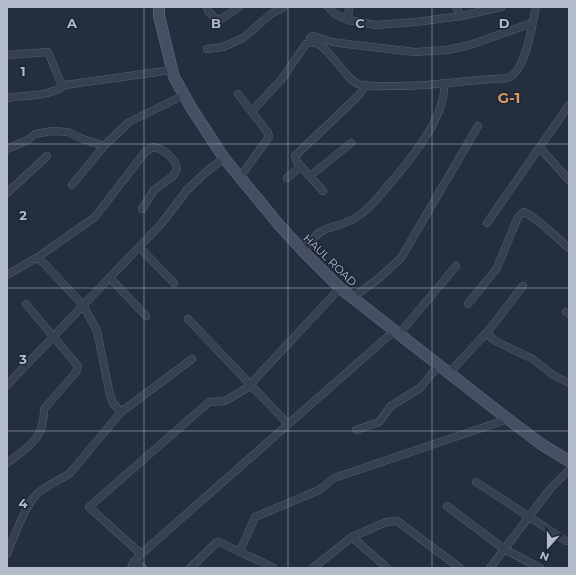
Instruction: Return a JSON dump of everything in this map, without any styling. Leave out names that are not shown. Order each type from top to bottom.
[{"type":"main road","name":"HAUL ROAD","points":[[159,7],[159,16],[172,70],[184,95],[224,158],[280,226],[303,251],[352,298],[450,372],[541,444],[569,462]]},
{"type":"street","points":[[207,7],[212,16],[216,19],[221,19],[239,7]]},
{"type":"street","points":[[207,49],[223,47],[243,38],[271,14],[284,7]]},
{"type":"street","points":[[328,7],[335,14],[348,20],[376,25],[416,22],[461,16],[501,7]]},
{"type":"street","points":[[348,20],[349,7]]},
{"type":"street","points":[[456,7],[461,16]]},
{"type":"street","points":[[309,42],[323,46],[346,75],[360,84],[411,86],[508,78],[513,76],[516,72],[526,51],[536,7]]},
{"type":"street","points":[[252,112],[282,80],[306,44],[309,42],[310,38],[313,36],[332,42],[415,52],[446,50],[470,45],[532,23]]},
{"type":"street","points":[[7,55],[48,52],[60,81],[65,85]]},
{"type":"street","points":[[7,98],[48,93],[65,85],[172,70]]},
{"type":"street","points":[[303,251],[312,239],[324,230],[339,226],[358,217],[374,202],[414,156],[440,110],[445,91],[444,84]]},
{"type":"street","points":[[323,191],[295,159],[295,156],[358,96],[366,85]]},
{"type":"street","points":[[238,94],[268,133],[269,137],[240,177]]},
{"type":"street","points":[[72,185],[104,146],[129,122],[184,95]]},
{"type":"street","points":[[487,223],[569,105]]},
{"type":"street","points":[[352,298],[378,279],[402,258],[478,126]]},
{"type":"street","points":[[7,149],[28,140],[35,134],[52,131],[68,132],[104,146]]},
{"type":"street","points":[[310,176],[351,143]]},
{"type":"street","points":[[7,275],[38,257],[95,217],[145,152],[153,147],[162,148],[176,163],[177,169],[173,176],[154,190],[142,209]]},
{"type":"street","points":[[540,148],[569,180]]},
{"type":"street","points":[[7,193],[47,156]]},
{"type":"street","points":[[7,385],[162,223],[187,190],[224,158]]},
{"type":"street","points":[[287,178],[301,166]]},
{"type":"street","points":[[468,304],[497,268],[518,218],[523,212],[528,213],[569,248]]},
{"type":"street","points":[[139,247],[174,283]]},
{"type":"street","points":[[38,257],[83,305],[96,331],[110,395],[113,403],[121,412]]},
{"type":"street","points":[[143,568],[133,565],[141,554],[288,424],[397,332],[456,266]]},
{"type":"street","points":[[110,278],[146,316]]},
{"type":"street","points":[[450,372],[486,333],[523,286]]},
{"type":"street","points":[[141,554],[89,507],[209,402],[225,401],[250,384],[340,288]]},
{"type":"street","points":[[7,463],[32,445],[40,432],[44,420],[44,409],[76,372],[78,366],[26,304]]},
{"type":"street","points":[[188,319],[288,424]]},
{"type":"street","points":[[486,333],[495,341],[533,359],[553,375],[569,383]]},
{"type":"street","points":[[7,554],[20,523],[37,494],[53,482],[61,480],[70,472],[121,412],[192,359]]},
{"type":"street","points":[[356,430],[379,422],[391,406],[420,388],[439,364]]},
{"type":"street","points":[[240,551],[255,517],[319,490],[334,478],[508,419]]},
{"type":"street","points":[[490,568],[550,489],[569,470]]},
{"type":"street","points":[[476,482],[566,542]]},
{"type":"street","points":[[447,506],[504,549],[540,568]]},
{"type":"street","points":[[313,568],[352,537],[386,522],[397,521],[460,568]]},
{"type":"street","points":[[352,537],[387,568]]},
{"type":"street","points":[[190,568],[216,543],[219,542],[274,568]]},
{"type":"district","name":"G-1","points":[[509,98]]}]
